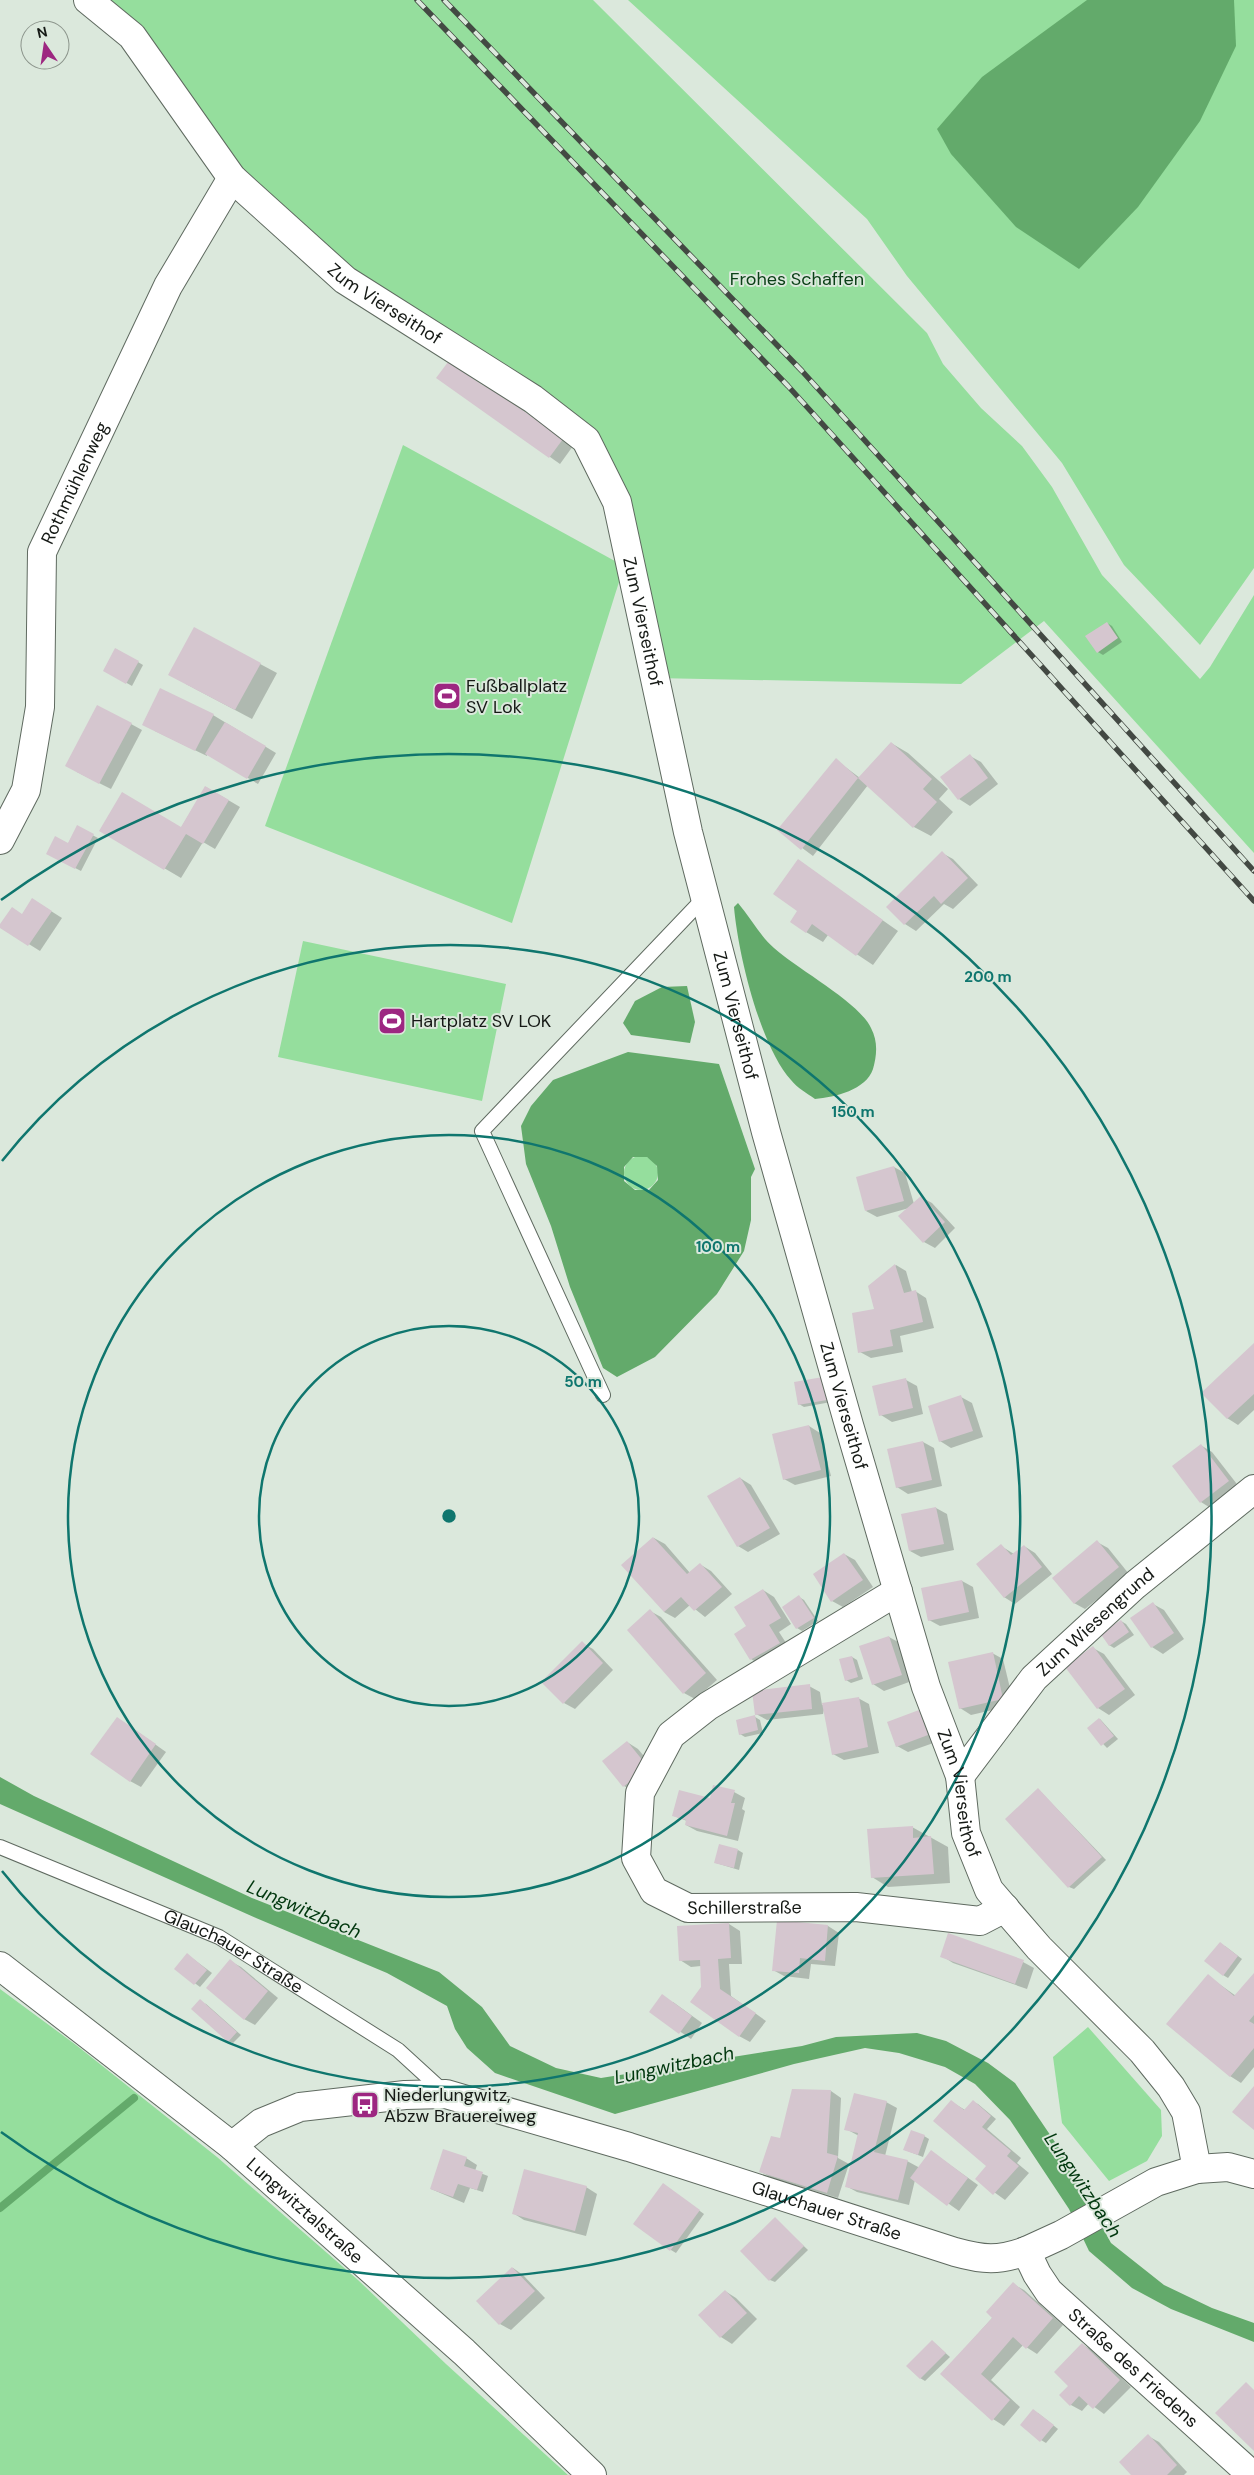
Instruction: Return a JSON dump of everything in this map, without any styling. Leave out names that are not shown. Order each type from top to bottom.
[{"type":"street","name":"Zum Vierseithof","points":[[88,0],[132,36],[232,178],[345,280],[533,400],[586,440],[617,502],[688,832],[768,1141],[848,1425],[926,1687],[960,1776],[966,1833],[989,1890],[1039,1948],[1142,2051],[1172,2087],[1186,2112],[1197,2169]]},
{"type":"street","name":"Rothmühlenweg","points":[[0,840],[26,790],[40,706],[42,552],[168,286],[232,178]]},
{"type":"street","name":"Zum Wiesengrund","points":[[960,1776],[1034,1678],[1135,1585],[1254,1489]]},
{"type":"street","name":"Schillerstraße","points":[[898,1591],[708,1706],[671,1735],[640,1793],[636,1858],[654,1891],[688,1908],[856,1907],[980,1921],[1005,1908]]},
{"type":"street","name":"Lungwitztalstraße","points":[[0,1966],[232,2146],[464,2352],[592,2475]]},
{"type":"street","name":"Glauchauer Straße","points":[[232,2146],[261,2123],[300,2107],[405,2095],[446,2094],[629,2147],[985,2260],[1005,2258],[1026,2251],[1061,2235],[1156,2182],[1197,2169],[1228,2167],[1254,2174]]},
{"type":"street","name":"Straße des Friedens","points":[[1026,2251],[1037,2274],[1049,2292],[1252,2475]]},
{"type":"lane","points":[[604,1395],[482,1131],[705,897]]},
{"type":"lane","name":"Glauchauer Straße","points":[[0,1848],[218,1937],[398,2050],[446,2094]]},
{"type":"green space","name":"Frohes Schaffen","points":[[88,0],[593,0],[927,333],[943,364],[981,408],[1022,446],[1052,487],[1102,575],[1200,679],[1210,667],[1254,595],[1254,853],[1044,621],[961,684],[655,678],[586,440],[450,344],[232,178]]},
{"type":"green space","points":[[628,0],[1254,0],[1254,568],[1200,645],[1124,565],[1062,463],[907,276],[867,219]]},
{"type":"green space","name":"Fußballplatz SV Lok","points":[[403,445],[624,566],[512,923],[265,826]]},
{"type":"green space","name":"Hartplatz SV LOK","points":[[303,941],[506,984],[482,1101],[278,1057]]},
{"type":"green space","points":[[641,1156],[648,1157],[653,1161],[657,1166],[657,1180],[653,1185],[648,1189],[641,1190],[634,1189],[629,1185],[625,1180],[624,1173],[625,1166],[629,1161],[634,1157]]},
{"type":"green space","points":[[0,1989],[76,2045],[217,2157],[358,2280],[446,2364],[568,2475],[0,2475]]},
{"type":"green space","points":[[1088,2027],[1161,2110],[1162,2136],[1147,2161],[1109,2181],[1062,2123],[1053,2057]]},
{"type":"shaded area","points":[[1087,0],[1234,0],[1236,46],[1200,121],[1138,207],[1079,269],[1016,227],[951,154],[937,129],[982,77]]},
{"type":"shaded area","points":[[738,903],[764,938],[774,948],[854,1007],[871,1028],[876,1043],[873,1069],[864,1082],[857,1087],[840,1094],[815,1099],[793,1083],[780,1065],[760,1022],[752,998],[736,926],[734,907]]},
{"type":"shaded area","points":[[687,986],[695,1022],[690,1043],[631,1035],[623,1023],[635,1001],[662,987]]},
{"type":"shaded area","points":[[628,1052],[719,1064],[755,1169],[751,1177],[751,1220],[744,1251],[717,1294],[655,1357],[617,1377],[603,1368],[570,1287],[551,1226],[526,1164],[521,1126],[531,1106],[553,1080]],"holes":[[[633,1157],[647,1157],[657,1166],[658,1180],[649,1190],[635,1190],[624,1181],[624,1167]]]},
{"type":"shaded area","points":[[0,1777],[34,1796],[252,1898],[439,1972],[482,2007],[510,2046],[556,2068],[601,2078],[802,2046],[836,2037],[917,2033],[946,2041],[988,2063],[1015,2083],[1061,2151],[1111,2243],[1164,2285],[1212,2308],[1254,2323],[1254,2342],[1171,2309],[1132,2288],[1089,2251],[1069,2209],[1010,2120],[975,2084],[945,2067],[899,2053],[865,2048],[794,2064],[615,2114],[495,2073],[467,2048],[455,2029],[447,2006],[387,1973],[256,1918],[0,1804]]},
{"type":"building","points":[[448,362],[484,386],[486,384],[563,439],[549,458],[436,378]]},
{"type":"building","points":[[1107,622],[1118,638],[1097,653],[1085,636]]},
{"type":"building","points":[[194,627],[261,663],[235,710],[168,675]]},
{"type":"building","points":[[115,648],[139,661],[126,684],[103,671]]},
{"type":"building","points":[[160,688],[214,714],[195,751],[142,725]]},
{"type":"building","points":[[97,705],[132,723],[99,784],[65,766]]},
{"type":"building","points":[[225,722],[266,746],[247,779],[205,754]]},
{"type":"building","points":[[891,742],[932,779],[923,789],[937,802],[913,828],[858,778]]},
{"type":"building","points":[[970,754],[988,778],[958,800],[940,777]]},
{"type":"building","points":[[836,758],[858,778],[801,850],[777,830]]},
{"type":"building","points":[[205,786],[229,800],[203,844],[186,834],[164,870],[99,831],[122,792],[181,827]]},
{"type":"building","points":[[77,825],[94,834],[75,869],[46,854],[55,836],[68,843]]},
{"type":"building","points":[[942,851],[968,878],[941,904],[934,896],[904,925],[886,907]]},
{"type":"building","points":[[798,859],[883,920],[856,956],[812,924],[806,933],[790,922],[797,911],[773,894]]},
{"type":"building","points":[[32,898],[52,911],[28,946],[0,928],[0,924],[12,907],[22,914]]},
{"type":"building","points":[[894,1166],[904,1201],[865,1211],[856,1177]]},
{"type":"building","points":[[921,1196],[945,1222],[923,1243],[898,1216]]},
{"type":"building","points":[[895,1264],[904,1293],[916,1290],[923,1322],[890,1330],[893,1346],[858,1353],[852,1313],[874,1309],[868,1286]]},
{"type":"building","points":[[1254,1343],[1254,1394],[1227,1419],[1201,1393]]},
{"type":"building","points":[[823,1377],[827,1400],[798,1405],[794,1382]]},
{"type":"building","points":[[906,1378],[913,1408],[879,1416],[872,1386]]},
{"type":"building","points":[[961,1395],[973,1431],[939,1442],[928,1406]]},
{"type":"building","points":[[809,1425],[821,1470],[783,1480],[772,1434]]},
{"type":"building","points":[[923,1441],[932,1480],[896,1488],[887,1449]]},
{"type":"building","points":[[1201,1444],[1229,1481],[1200,1503],[1172,1466]]},
{"type":"building","points":[[740,1477],[770,1528],[737,1547],[707,1496]]},
{"type":"building","points":[[936,1507],[944,1544],[909,1551],[901,1514]]},
{"type":"building","points":[[653,1537],[687,1574],[700,1563],[722,1587],[694,1611],[681,1597],[664,1612],[621,1565]]},
{"type":"building","points":[[1097,1540],[1119,1567],[1074,1604],[1052,1578]]},
{"type":"building","points":[[1001,1544],[1011,1555],[1024,1545],[1042,1567],[1004,1598],[976,1564]]},
{"type":"building","points":[[844,1553],[863,1580],[831,1602],[813,1574]]},
{"type":"building","points":[[962,1580],[969,1612],[928,1621],[921,1588]]},
{"type":"building","points":[[763,1589],[781,1618],[769,1625],[780,1643],[750,1660],[734,1634],[746,1626],[734,1607]]},
{"type":"building","points":[[799,1595],[814,1618],[796,1629],[782,1607]]},
{"type":"building","points":[[1153,1602],[1174,1633],[1151,1648],[1130,1618]]},
{"type":"building","points":[[650,1609],[706,1673],[683,1694],[627,1630]]},
{"type":"building","points":[[1121,1620],[1129,1632],[1109,1646],[1100,1633]]},
{"type":"building","points":[[889,1636],[902,1675],[872,1685],[859,1646]]},
{"type":"building","points":[[582,1641],[603,1663],[563,1704],[541,1682]]},
{"type":"building","points":[[1093,1646],[1125,1689],[1097,1709],[1065,1667]]},
{"type":"building","points":[[993,1652],[1003,1699],[959,1709],[948,1662]]},
{"type":"building","points":[[852,1656],[858,1677],[845,1681],[839,1659]]},
{"type":"building","points":[[810,1684],[812,1709],[755,1715],[752,1691]]},
{"type":"building","points":[[859,1697],[868,1747],[832,1755],[822,1703]]},
{"type":"building","points":[[919,1710],[928,1735],[896,1747],[887,1722]]},
{"type":"building","points":[[755,1715],[758,1730],[739,1735],[736,1720]]},
{"type":"building","points":[[117,1717],[156,1744],[130,1782],[90,1754]]},
{"type":"building","points":[[1099,1718],[1114,1736],[1101,1746],[1087,1728]]},
{"type":"building","points":[[627,1741],[648,1767],[623,1787],[602,1761]]},
{"type":"building","points":[[713,1785],[735,1790],[731,1803],[735,1803],[727,1836],[685,1825],[686,1820],[672,1816],[679,1790],[710,1798]]},
{"type":"building","points":[[1038,1788],[1102,1857],[1068,1888],[1005,1819]]},
{"type":"building","points":[[913,1826],[913,1838],[931,1836],[934,1874],[871,1878],[867,1829]]},
{"type":"building","points":[[719,1844],[738,1849],[734,1868],[714,1863]]},
{"type":"building","points":[[777,1920],[828,1925],[825,1961],[800,1958],[799,1973],[772,1971]]},
{"type":"building","points":[[729,1923],[731,1958],[718,1959],[720,1989],[756,2013],[739,2037],[690,2002],[701,1987],[700,1960],[679,1961],[677,1926]]},
{"type":"building","points":[[948,1933],[1024,1960],[1015,1984],[940,1957]]},
{"type":"building","points":[[1220,1942],[1238,1956],[1223,1976],[1204,1961]]},
{"type":"building","points":[[187,1953],[207,1970],[194,1985],[174,1969]]},
{"type":"building","points":[[230,1959],[268,1991],[244,2020],[206,1988]]},
{"type":"building","points":[[1254,1973],[1254,2015],[1249,2021],[1254,2024],[1254,2048],[1230,2077],[1166,2024],[1208,1974],[1234,1996]]},
{"type":"building","points":[[662,1994],[692,2016],[679,2034],[649,2012]]},
{"type":"building","points":[[200,1999],[237,2032],[228,2042],[191,2009]]},
{"type":"building","points":[[1254,2086],[1254,2130],[1232,2112]]},
{"type":"building","points":[[792,2089],[831,2090],[827,2153],[838,2156],[827,2193],[759,2172],[771,2136],[780,2138]]},
{"type":"building","points":[[854,2093],[887,2101],[874,2152],[908,2160],[898,2200],[845,2187],[858,2133],[844,2130]]},
{"type":"building","points":[[951,2100],[964,2110],[973,2100],[991,2116],[982,2127],[1011,2151],[1007,2156],[1019,2166],[993,2195],[975,2179],[986,2166],[933,2121]]},
{"type":"building","points":[[911,2130],[925,2135],[918,2155],[903,2150]]},
{"type":"building","points":[[443,2149],[467,2157],[464,2166],[483,2172],[477,2190],[458,2184],[453,2197],[430,2189]]},
{"type":"building","points":[[931,2150],[968,2178],[947,2206],[910,2178]]},
{"type":"building","points":[[524,2169],[587,2186],[575,2231],[512,2214]]},
{"type":"building","points":[[663,2183],[700,2210],[670,2251],[633,2224]]},
{"type":"building","points":[[775,2217],[804,2246],[769,2281],[740,2251]]},
{"type":"building","points":[[512,2267],[535,2291],[499,2325],[476,2301]]},
{"type":"building","points":[[1013,2282],[1053,2318],[1026,2349],[1013,2337],[981,2374],[1010,2400],[992,2421],[940,2374],[992,2318],[986,2312]]},
{"type":"building","points":[[725,2290],[747,2313],[720,2338],[698,2315]]},
{"type":"building","points":[[932,2340],[946,2353],[920,2379],[906,2366]]},
{"type":"building","points":[[1082,2343],[1120,2380],[1093,2409],[1079,2396],[1070,2406],[1059,2395],[1068,2386],[1054,2372]]},
{"type":"building","points":[[1246,2382],[1254,2390],[1254,2451],[1215,2413]]},
{"type":"building","points":[[1033,2409],[1054,2425],[1040,2442],[1020,2425]]},
{"type":"building","points":[[1148,2434],[1177,2465],[1167,2475],[1131,2475],[1119,2462]]},
{"type":"waterway","points":[[0,2208],[134,2098]]},
{"type":"railway","points":[[417,0],[788,386],[1254,901]]},
{"type":"railway","points":[[444,0],[802,371],[1254,871]]},
{"type":"place","name":"Fußballplatz SV Lok","points":[[447,696]]},
{"type":"place","name":"Hartplatz SV LOK","points":[[392,1021]]},
{"type":"place","name":"Niederlungwitz, Abzw Brauereiweg","points":[[365,2105]]},
{"type":"water label","name":"Lungwitzbach","points":[[304,1909]]},
{"type":"water label","name":"Lungwitzbach","points":[[674,2065]]},
{"type":"water label","name":"Lungwitzbach","points":[[1083,2185]]}]
